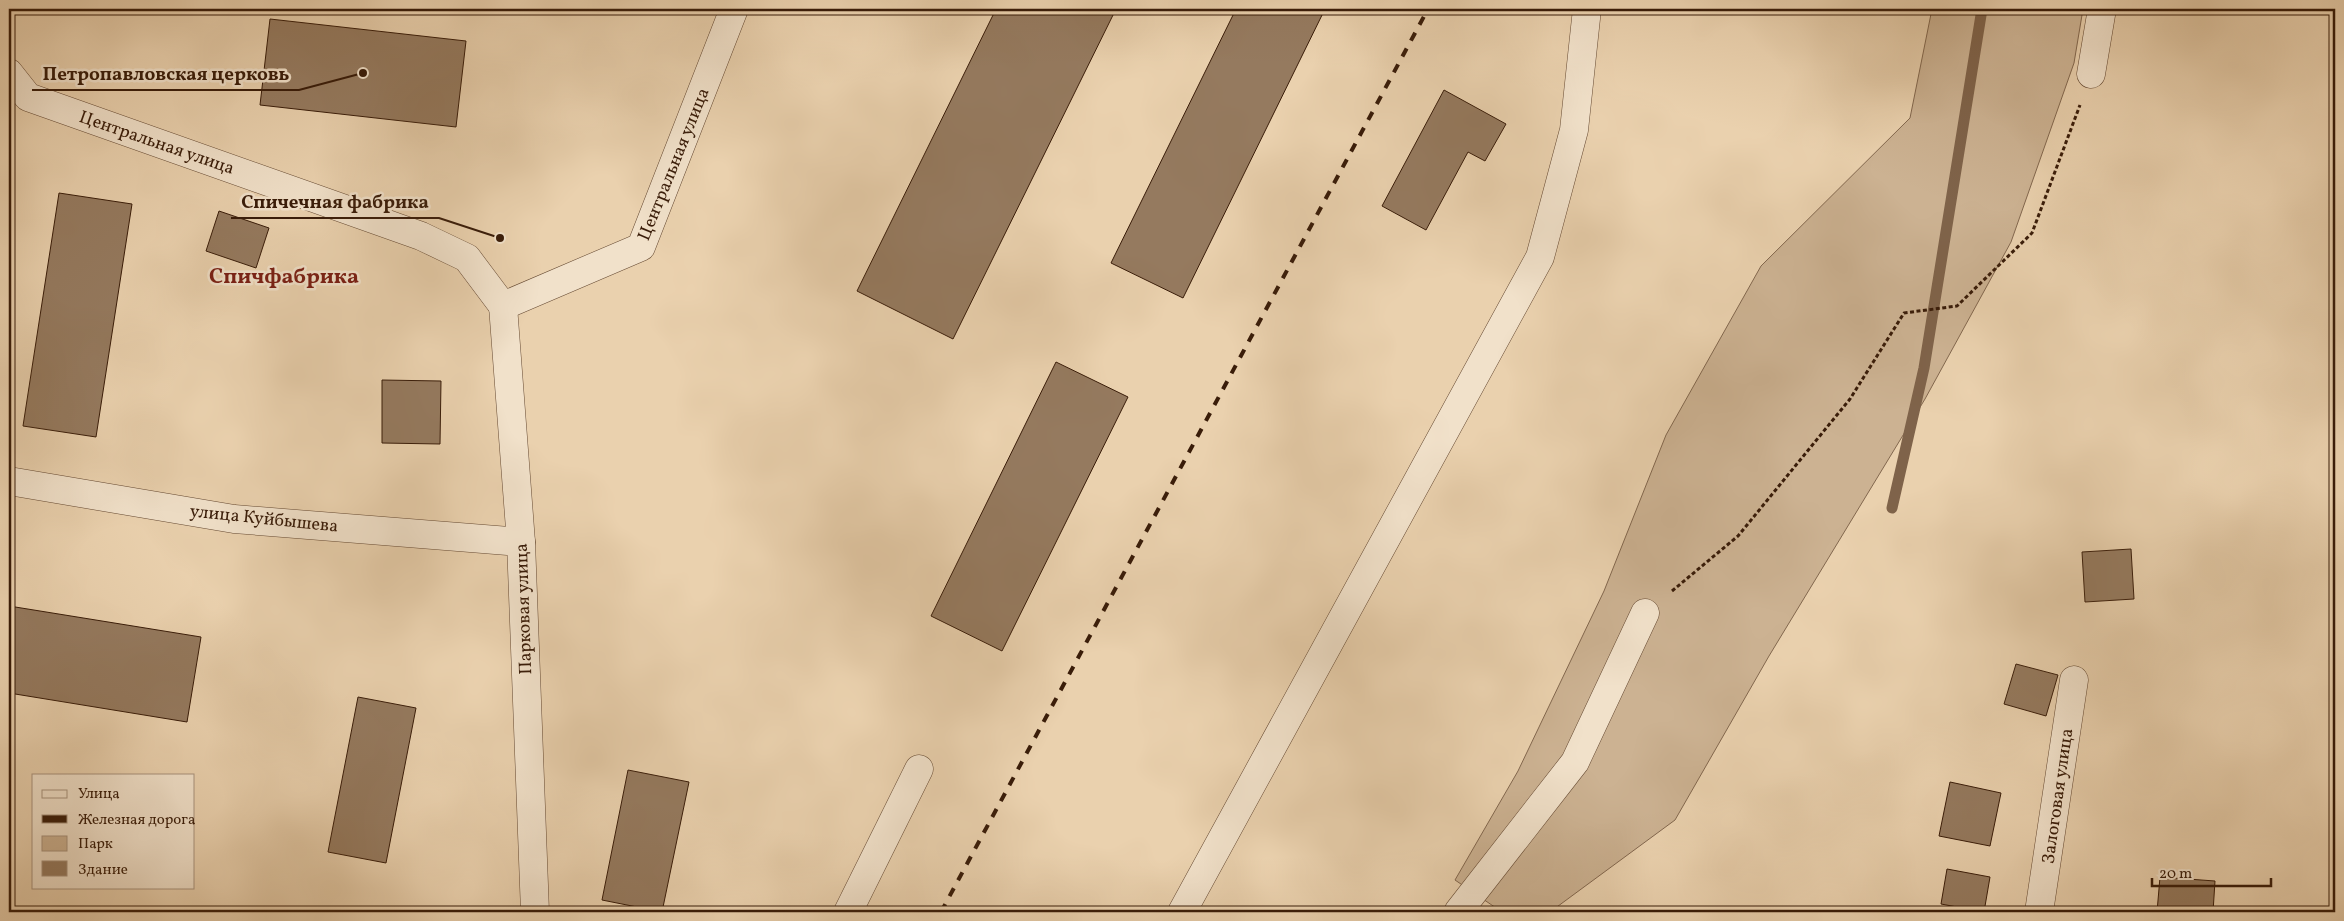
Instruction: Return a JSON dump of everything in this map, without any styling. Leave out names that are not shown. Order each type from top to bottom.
[{"type":"street","name":"Центральная улица","points":[[9,73],[28,96],[421,236],[467,258],[503,306],[641,247],[734,9]]},
{"type":"street","points":[[1182,912],[1540,257],[1574,130],[1587,9]]},
{"type":"street","points":[[2091,74],[2102,9]]},
{"type":"street","name":"Парковая улица","points":[[503,306],[520,542],[535,912]]},
{"type":"street","name":"улица Куйбышева","points":[[9,480],[234,518],[520,542]]},
{"type":"street","points":[[1458,912],[1575,762],[1645,614]]},
{"type":"street","name":"Залоговая улица","points":[[2040,912],[2074,680]]},
{"type":"street","points":[[848,912],[919,769]]},
{"type":"path","points":[[1645,614],[1738,536],[1850,399],[1904,314],[1957,306],[2032,233],[2091,74]]},
{"type":"green space","points":[[1932,9],[2083,9],[2074,63],[2011,242],[1925,399],[1769,656],[1675,820],[1550,912],[1502,912],[1455,880],[1518,771],[1604,591],[1666,435],[1761,266],[1910,118]]},
{"type":"building","points":[[996,9],[1116,9],[953,339],[857,291]]},
{"type":"building","points":[[1236,9],[1325,9],[1183,298],[1111,263]]},
{"type":"building","points":[[270,19],[466,41],[456,127],[260,105]]},
{"type":"building","points":[[1444,90],[1506,124],[1485,161],[1468,152],[1426,230],[1382,206]]},
{"type":"building","points":[[59,193],[132,204],[96,437],[23,426]]},
{"type":"building","points":[[219,211],[269,228],[256,268],[206,251]]},
{"type":"building","points":[[1056,362],[1128,397],[1002,651],[931,616]]},
{"type":"building","points":[[382,380],[441,381],[440,444],[382,443]]},
{"type":"building","points":[[2131,549],[2134,599],[2085,602],[2082,552]]},
{"type":"building","points":[[9,606],[201,637],[187,722],[9,693]]},
{"type":"building","points":[[2016,664],[2058,675],[2046,716],[2004,704]]},
{"type":"building","points":[[358,697],[416,708],[386,863],[328,852]]},
{"type":"building","points":[[628,770],[689,782],[662,912],[602,900]]},
{"type":"building","points":[[1950,782],[2001,793],[1990,846],[1939,836]]},
{"type":"building","points":[[1947,869],[1990,877],[1984,912],[1941,904]]},
{"type":"building","points":[[2160,877],[2215,881],[2213,912],[2157,912]]},
{"type":"waterway","points":[[1892,508],[1924,368],[1982,9]]},
{"type":"railway","points":[[941,912],[1428,9]]},
{"type":"place","name":"Петропавловская церковь","points":[[363,73]]},
{"type":"place","name":"Спичечная фабрика","points":[[500,238]]},
{"type":"district","name":"Спичфабрика","points":[[284,275]]}]
